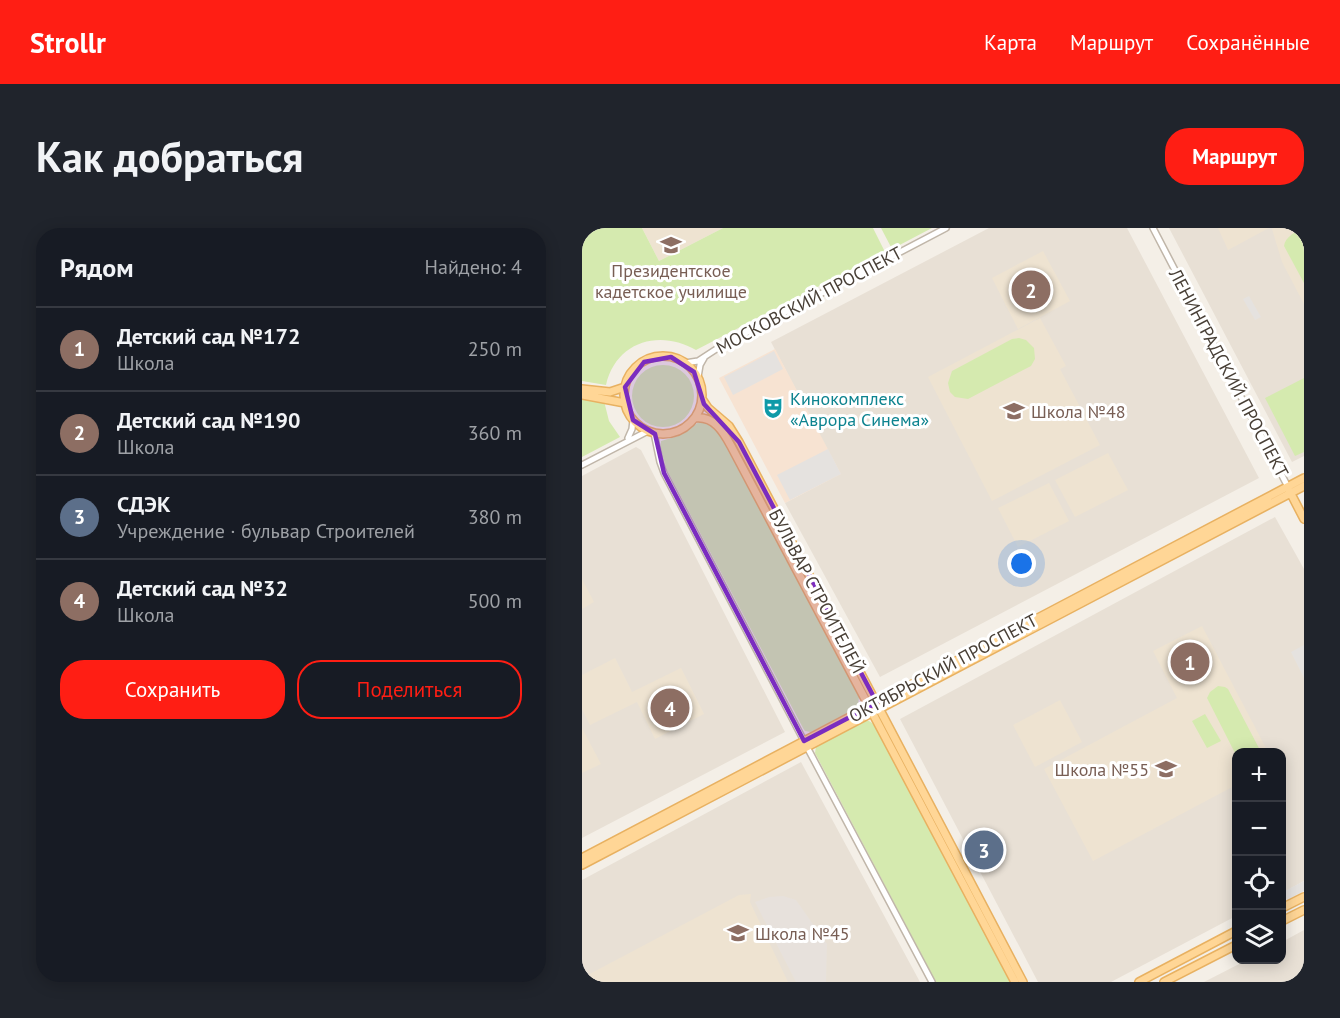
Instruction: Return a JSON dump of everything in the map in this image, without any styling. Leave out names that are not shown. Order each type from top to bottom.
[{"type":"main road","points":[[671,357],[685,363],[698,377],[702,399],[695,418],[677,432],[670,434],[651,432],[633,420],[625,403],[625,387],[634,370],[651,359],[671,357]]},
{"type":"main road","points":[[582,389],[610,392],[625,387]]},
{"type":"main road","points":[[582,395],[625,403]]},
{"type":"main road","name":"БУЛЬВАР СТРОИТЕЛЕЙ","points":[[702,399],[704,404],[729,426],[739,442],[1015,982]]},
{"type":"main road","name":"БУЛЬВАР СТРОИТЕЛЕЙ","points":[[695,418],[710,420],[725,436],[1023,982]]},
{"type":"main road","name":"ОКТЯБРЬСКИЙ ПРОСПЕКТ","points":[[582,858],[1039,622],[1289,490],[1304,478]]},
{"type":"main road","name":"ОКТЯБРЬСКИЙ ПРОСПЕКТ","points":[[1289,490],[1304,486]]},
{"type":"main road","name":"ЛЕНИНГРАДСКИЙ ПРОСПЕКТ","points":[[1289,490],[1304,519]]},
{"type":"main road","name":"ОКТЯБРЬСКИЙ ПРОСПЕКТ","points":[[582,865],[805,744]]},
{"type":"main road","points":[[1286,906],[1304,897]]},
{"type":"main road","points":[[1286,919],[1304,910]]},
{"type":"main road","points":[[1139,982],[1232,933]]},
{"type":"main road","points":[[1164,982],[1232,947]]},
{"type":"street","name":"МОСКОВСКИЙ ПРОСПЕКТ","points":[[685,363],[693,363],[705,357],[721,346],[946,228]]},
{"type":"street","name":"ЛЕНИНГРАДСКИЙ ПРОСПЕКТ","points":[[1153,228],[1289,490]]},
{"type":"street","name":"МОСКОВСКИЙ ПРОСПЕКТ","points":[[698,377],[700,365],[705,357]]},
{"type":"street","points":[[628,440],[633,420]]},
{"type":"street","points":[[582,465],[628,440],[651,432],[664,473],[932,982]]},
{"type":"highlighted area","points":[[671,357],[694,372],[704,404],[739,442],[877,703],[804,741],[664,473],[655,434],[633,420],[625,387],[644,362]]},
{"type":"shaded area","name":"Президентское кадетское училище","points":[[642,228],[723,228],[659,261]]},
{"type":"shaded area","points":[[989,228],[1127,228],[1259,478],[880,677],[785,503],[840,474],[771,342]]},
{"type":"shaded area","points":[[1169,228],[1304,228],[1304,456],[1292,462]]},
{"type":"shaded area","points":[[1218,228],[1269,228],[1228,250]]},
{"type":"shaded area","points":[[1304,228],[1304,304],[1282,262],[1272,229]]},
{"type":"shaded area","points":[[1043,251],[1070,301],[1018,329],[992,278]]},
{"type":"shaded area","points":[[1249,296],[1261,317],[1255,320],[1243,299]]},
{"type":"shaded area","name":"Школа №48","points":[[1040,318],[1066,366],[1060,369],[1100,445],[992,501],[928,377]]},
{"type":"shaded area","points":[[775,349],[841,474],[785,503],[719,378]]},
{"type":"shaded area","points":[[774,351],[783,369],[733,395],[724,377]]},
{"type":"shaded area","points":[[636,447],[641,450],[785,732],[582,838],[582,476]]},
{"type":"shaded area","points":[[828,449],[841,474],[790,500],[777,475]]},
{"type":"shaded area","points":[[1108,453],[1128,490],[1075,517],[1055,480]]},
{"type":"shaded area","points":[[1049,483],[1069,521],[1018,547],[998,508]]},
{"type":"shaded area","points":[[1275,517],[1304,569],[1304,881],[1286,891],[1286,748],[1232,748],[1232,918],[1111,982],[1038,982],[900,719]]},
{"type":"shaded area","points":[[582,579],[594,602],[582,609]]},
{"type":"shaded area","name":"Школа №55","points":[[1202,626],[1266,748],[1232,748],[1232,787],[1093,861],[1044,769],[1177,698],[1153,651]]},
{"type":"shaded area","points":[[1304,645],[1304,678],[1291,652]]},
{"type":"shaded area","points":[[615,658],[632,692],[681,668],[704,714],[655,739],[637,702],[590,725],[582,709],[582,675]]},
{"type":"shaded area","points":[[1060,700],[1082,742],[1035,767],[1013,725]]},
{"type":"shaded area","points":[[582,728],[601,764],[582,773]]},
{"type":"shaded area","points":[[801,762],[920,982],[582,982],[582,880]]},
{"type":"shaded area","points":[[1304,881],[1304,891],[1287,900],[1286,890]]},
{"type":"shaded area","points":[[751,894],[750,902],[788,982],[582,982],[582,978],[739,895]]},
{"type":"shaded area","points":[[783,896],[796,900],[827,944],[826,982],[796,982],[755,902],[769,897]]},
{"type":"shaded area","points":[[1304,930],[1304,982],[1204,982],[1239,964],[1286,964],[1286,940]]},
{"type":"green space","points":[[582,228],[642,228],[659,261],[723,228],[873,228],[885,252],[696,350],[668,340],[641,343],[629,349],[619,358],[611,370],[606,385],[582,381]]},
{"type":"green space","points":[[881,228],[932,228],[892,249]]},
{"type":"green space","points":[[1304,228],[1304,283],[1284,246],[1289,237]]},
{"type":"green space","points":[[1012,339],[1026,340],[1034,348],[1035,359],[1031,366],[968,399],[955,397],[950,392],[948,383],[952,371]]},
{"type":"green space","points":[[663,365],[680,370],[685,374],[689,379],[694,396],[689,413],[685,418],[680,422],[663,427],[646,422],[641,418],[637,413],[632,396],[637,379],[641,374],[646,370]]},
{"type":"green space","points":[[1304,378],[1304,452],[1295,456],[1265,398]]},
{"type":"green space","points":[[582,398],[604,401],[609,421],[620,437],[582,457]]},
{"type":"green space","points":[[699,422],[710,425],[724,440],[859,697],[858,705],[854,710],[811,732],[803,728],[667,470],[661,450],[661,441],[678,436]]},
{"type":"green space","points":[[1218,686],[1228,689],[1259,748],[1232,748],[1207,698],[1210,692]]},
{"type":"green space","points":[[1205,714],[1221,741],[1207,748],[1192,721]]},
{"type":"green space","points":[[861,721],[869,721],[875,725],[1010,982],[936,982],[815,753],[816,746]]},
{"type":"place","name":"Президентское кадетское училище","points":[[671,245]]},
{"type":"place","name":"Детский сад №190","points":[[1031,290]]},
{"type":"place","name":"Кинокомплекс «Аврора Синема»","points":[[773,408]]},
{"type":"place","name":"Школа №48","points":[[1014,411]]},
{"type":"place","name":"Детский сад №172","points":[[1190,662]]},
{"type":"place","name":"Детский сад №32","points":[[670,708]]},
{"type":"place","name":"Школа №55","points":[[1166,769]]},
{"type":"place","name":"СДЭК","points":[[984,850]]},
{"type":"place","name":"Школа №45","points":[[738,933]]}]
